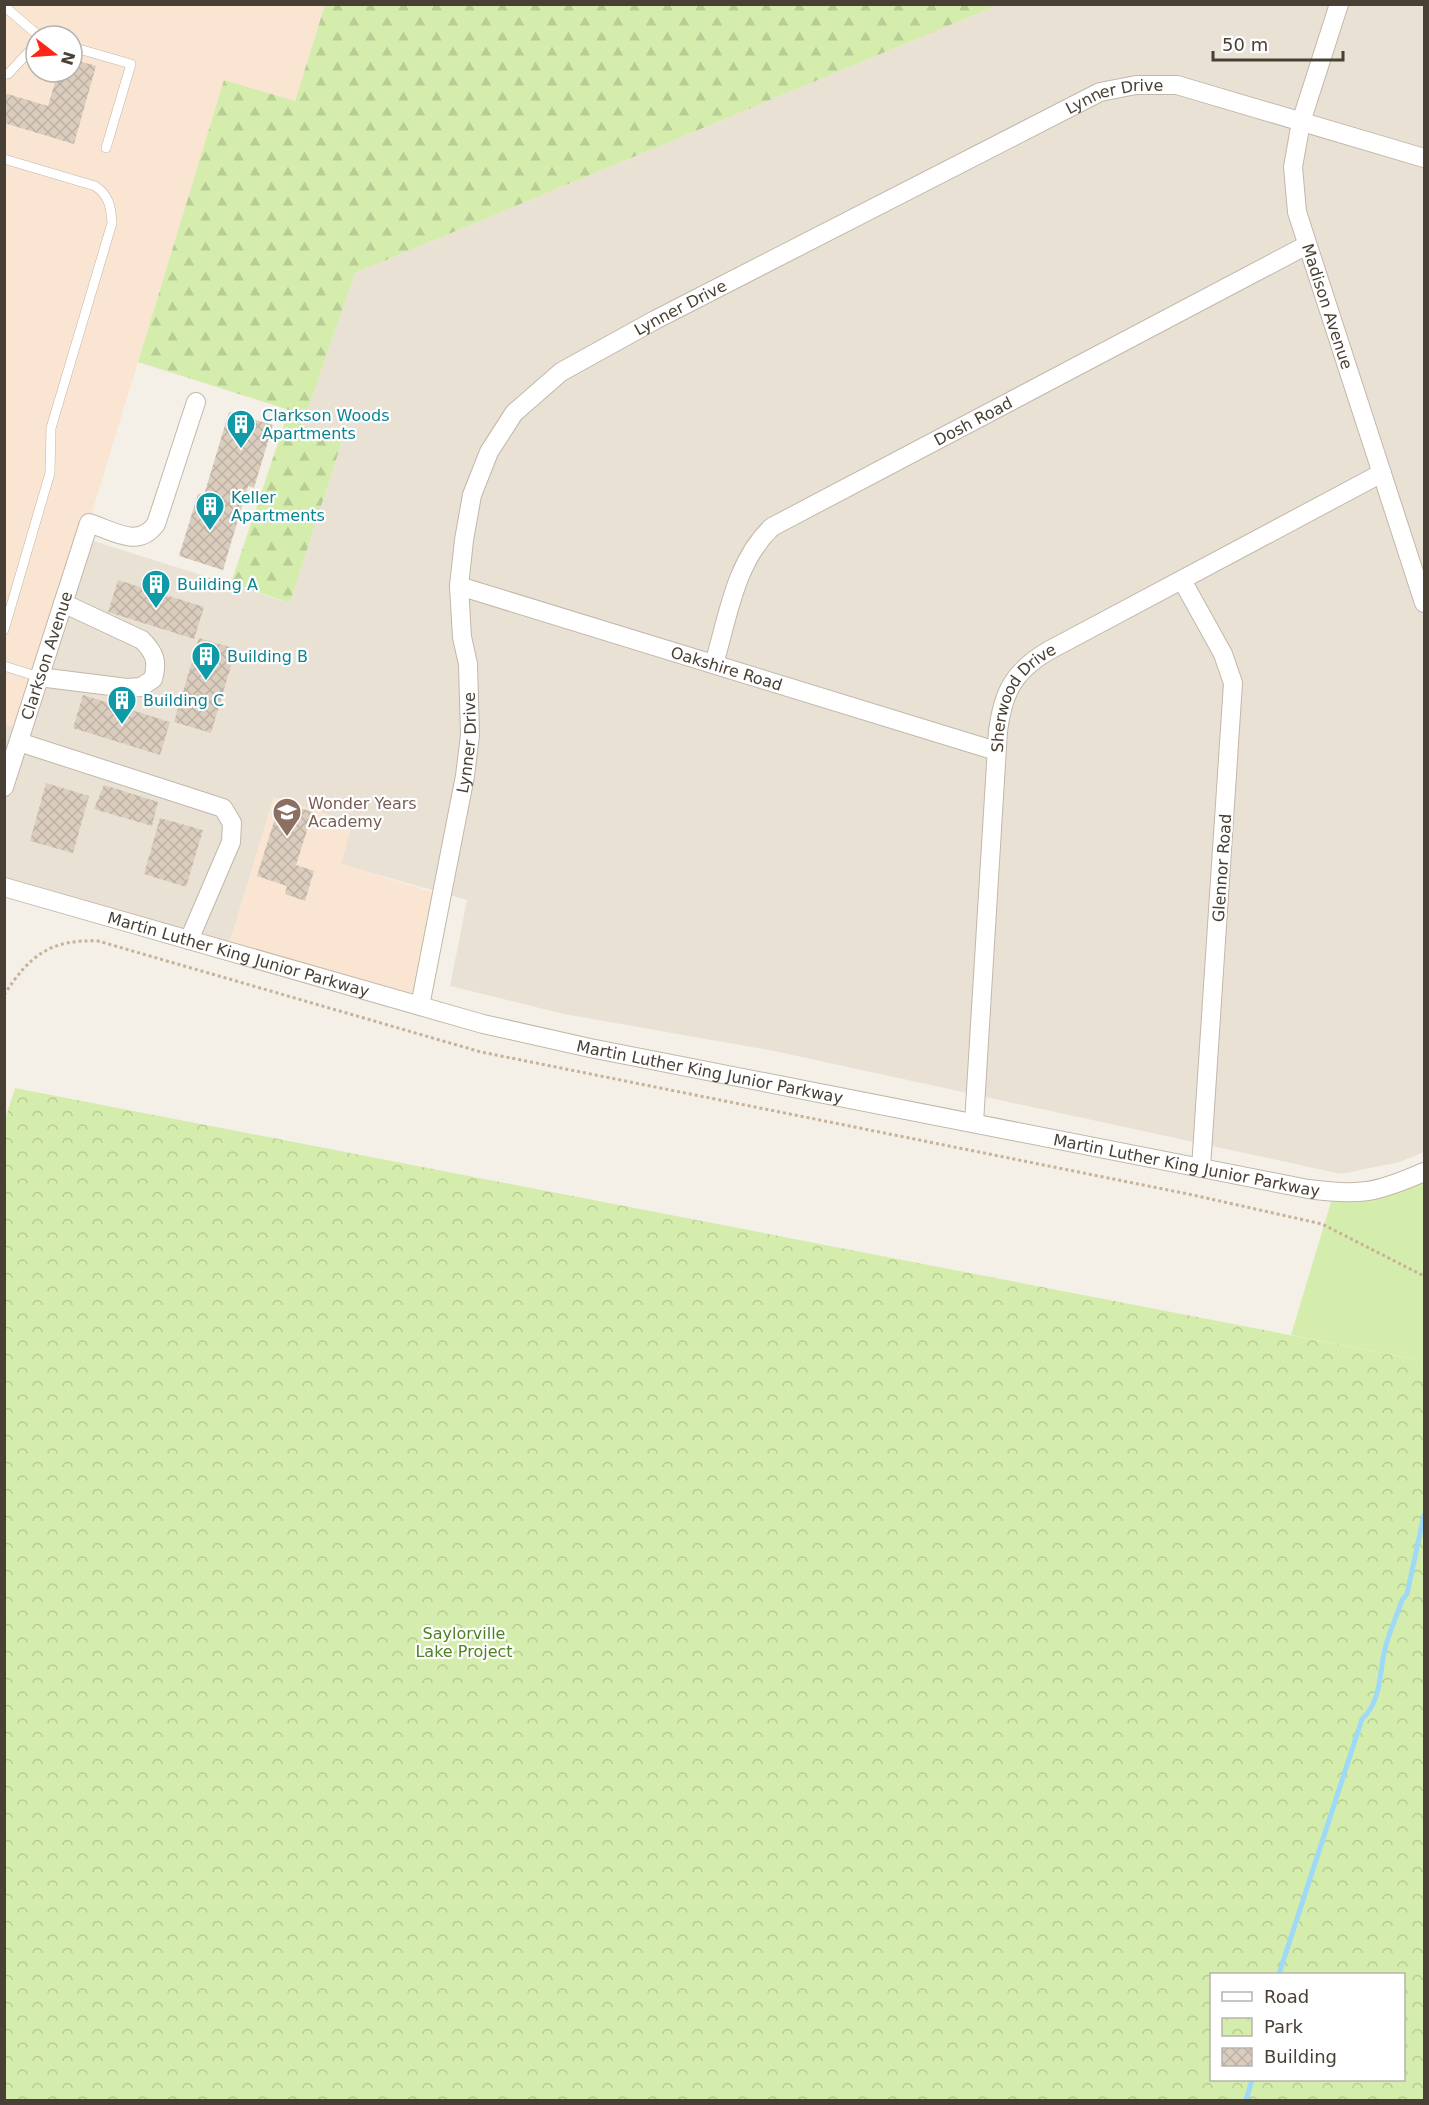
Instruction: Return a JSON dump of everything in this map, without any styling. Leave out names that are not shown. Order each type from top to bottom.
[{"type":"street","name":"Madison Avenue","points":[[1339,4],[1301,122],[1293,167],[1297,212],[1425,603]]},
{"type":"street","name":"Lynner Drive","points":[[420,1006],[465,776],[470,735],[468,664],[462,637],[459,586],[472,495],[489,452],[514,413],[561,372],[655,320],[1100,92],[1136,85],[1177,85],[1425,158]]},
{"type":"street","name":"Dosh Road","points":[[714,664],[743,565],[758,540],[772,527],[1307,244]]},
{"type":"street","name":"Clarkson Avenue","points":[[4,788],[89,523],[135,538],[148,535],[156,524],[196,402]]},
{"type":"street","name":"Sherwood Drive","points":[[974,1123],[996,751],[1002,704],[1014,680],[1032,660],[1382,473]]},
{"type":"street","name":"Glennor Road","points":[[1182,580],[1223,654],[1233,683],[1201,1168]]},
{"type":"street","name":"Oakshire Road","points":[[459,586],[996,751]]},
{"type":"street","points":[[39,677],[127,687],[141,687],[153,679],[157,664],[152,650],[142,640],[63,603]]},
{"type":"street","points":[[19,742],[223,808],[232,823],[231,842],[189,940]]},
{"type":"street","name":"Martin Luther King Junior Parkway","points":[[4,887],[483,1024],[590,1048],[1308,1189],[1350,1194],[1378,1190],[1425,1172]]},
{"type":"lane","points":[[4,6],[25,24]]},
{"type":"lane","points":[[84,50],[131,64],[106,148]]},
{"type":"lane","points":[[4,74],[8,74],[24,57]]},
{"type":"lane","points":[[4,159],[95,186],[103,191],[109,200],[112,223],[51,428],[50,473],[4,630]]},
{"type":"lane","points":[[4,666],[39,677]]},
{"type":"path","points":[[4,995],[26,965],[45,950],[67,941],[98,941],[481,1052],[1212,1199],[1322,1224],[1425,1276]]},
{"type":"path","points":[[1212,1199],[1213,1190]]},
{"type":"shaded area","points":[[4,5],[325,5],[295,101],[224,81],[89,522],[22,730],[4,724]]},
{"type":"shaded area","points":[[998,5],[1424,5],[1424,1152],[1400,1162],[1341,1174],[774,1051],[564,1014],[450,986],[467,900],[340,864],[274,797],[227,951],[5,887],[4,724],[22,730],[84,538],[290,603],[343,438],[302,426],[355,273]]},
{"type":"shaded area","points":[[274,797],[353,822],[341,864],[441,895],[420,1006],[227,951]]},
{"type":"green space","points":[[325,4],[998,5],[355,273],[302,426],[343,438],[290,603],[231,583],[289,410],[138,362],[224,80],[295,101]]},
{"type":"green space","name":"Saylorville Lake Project","points":[[15,1088],[1424,1361],[1424,2100],[5,2100],[4,1123]]},
{"type":"green space","points":[[1424,1172],[1424,1361],[1291,1335],[1334,1192]]},
{"type":"building","points":[[84,62],[96,66],[74,144],[4,123],[4,93],[48,106],[54,84],[84,84]]},
{"type":"building","points":[[229,412],[273,425],[254,488],[248,486],[223,570],[179,556],[198,494],[204,495]]},
{"type":"building","name":"Building A","points":[[118,580],[204,607],[194,639],[108,612]]},
{"type":"building","name":"Building B","points":[[199,638],[236,649],[211,733],[174,722]]},
{"type":"building","name":"Building C","points":[[83,695],[170,722],[160,755],[73,728]]},
{"type":"building","points":[[46,783],[89,796],[73,853],[30,841]]},
{"type":"building","points":[[104,785],[158,802],[152,826],[94,809]]},
{"type":"building","name":"Wonder Years Academy","points":[[280,802],[313,812],[296,865],[314,871],[305,901],[285,894],[287,886],[257,876]]},
{"type":"building","points":[[160,818],[203,830],[186,887],[144,874]]},
{"type":"waterway","points":[[1279,1973],[1362,1719],[1373,1704],[1379,1686],[1387,1643],[1402,1600],[1407,1594],[1424,1515]]},
{"type":"waterway","points":[[1246,2100],[1252,2081]]},
{"type":"place","name":"Clarkson Woods Apartments","points":[[241,450]]},
{"type":"place","name":"Keller Apartments","points":[[210,532]]},
{"type":"place","name":"Building A","points":[[156,610]]},
{"type":"place","name":"Building B","points":[[206,682]]},
{"type":"place","name":"Building C","points":[[122,726]]},
{"type":"place","name":"Wonder Years Academy","points":[[287,838]]}]
